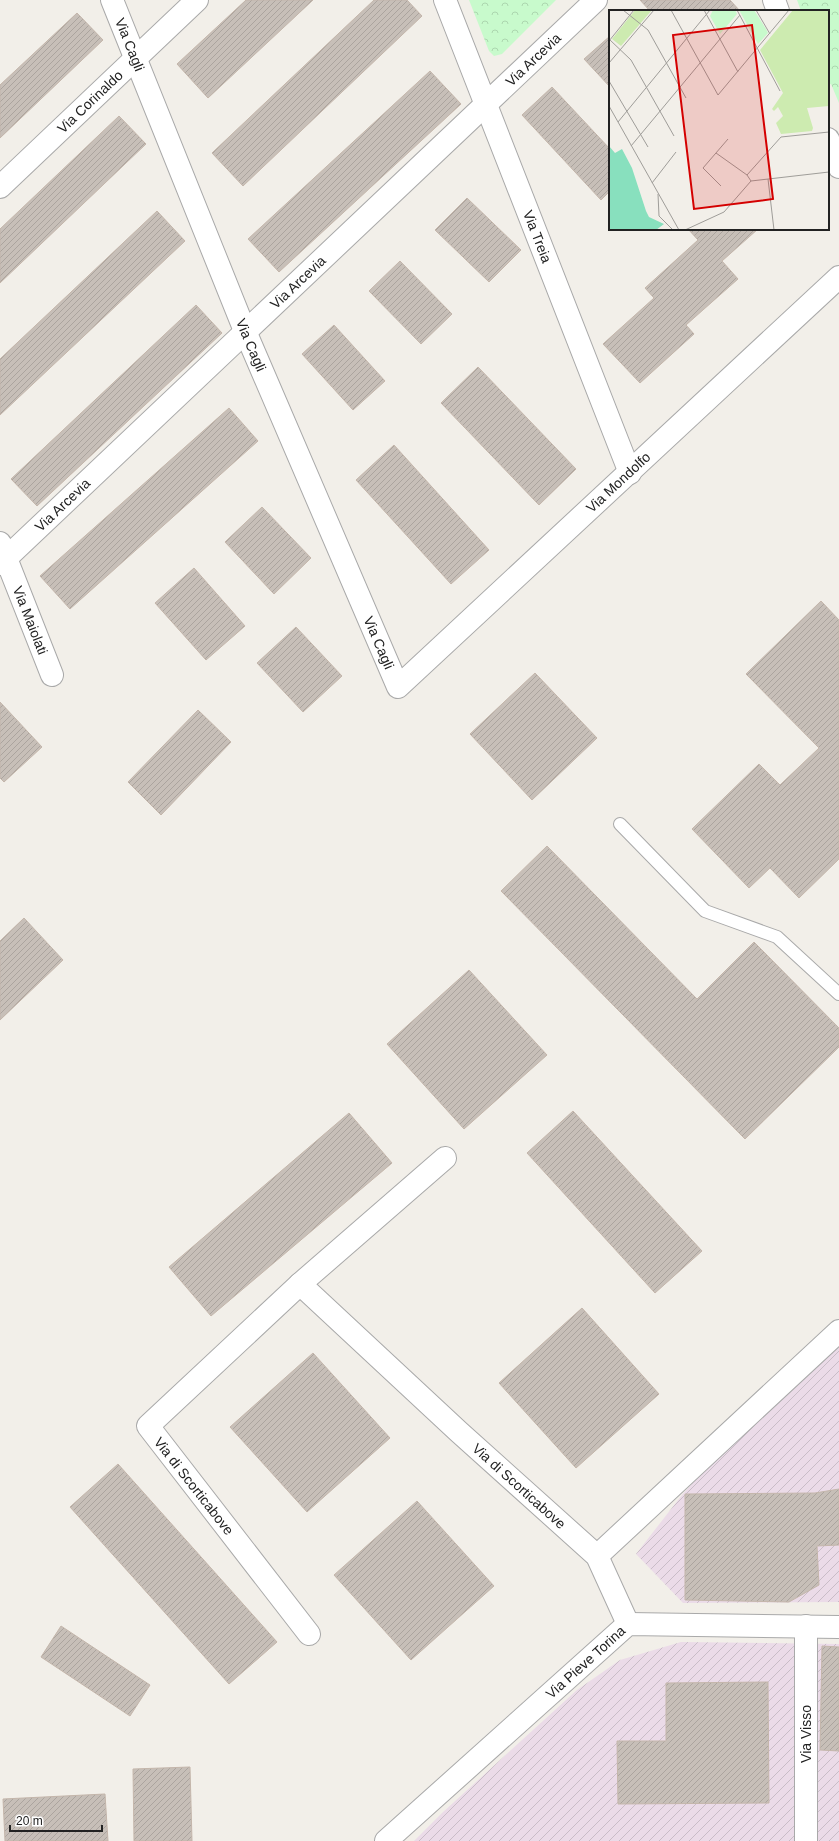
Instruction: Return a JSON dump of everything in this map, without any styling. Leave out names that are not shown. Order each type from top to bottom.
[{"type":"street","name":"Via Cagli","points":[[112,0],[245,331],[398,687]]},
{"type":"street","name":"Via Corinaldo","points":[[0,187],[197,0]]},
{"type":"street","name":"Via Treia","points":[[445,0],[630,473]]},
{"type":"street","name":"Via Arcevia","points":[[2,555],[245,331],[596,0]]},
{"type":"street","points":[[774,0],[778,10]]},
{"type":"street","points":[[829,142],[839,167]]},
{"type":"street","name":"Via Mondolfo","points":[[398,687],[630,473],[839,277]]},
{"type":"street","name":"Via Maiolati","points":[[2,555],[52,675]]},
{"type":"street","name":"Via di Scorticabove","points":[[309,1634],[148,1426],[300,1284],[445,1158]]},
{"type":"street","name":"Via di Scorticabove","points":[[300,1284],[459,1432],[597,1556],[628,1624]]},
{"type":"street","points":[[597,1556],[839,1331]]},
{"type":"street","name":"Via Pieve Torina","points":[[386,1841],[628,1624],[839,1627]]},
{"type":"street","name":"Via Visso","points":[[806,1626],[806,1841]]},
{"type":"lane","points":[[620,824],[705,911],[778,937],[839,994]]},
{"type":"shaded area","points":[[839,1344],[839,1602],[683,1603],[636,1554],[682,1495],[720,1452]]},
{"type":"shaded area","points":[[681,1642],[839,1644],[839,1841],[414,1841],[442,1813],[577,1690],[620,1660]]},
{"type":"green space","points":[[469,0],[556,0],[502,54],[494,56],[489,51]]},
{"type":"green space","points":[[797,0],[839,0],[839,103],[831,84],[829,85],[829,10],[801,10]]},
{"type":"building","points":[[246,0],[313,0],[208,98],[177,64]]},
{"type":"building","points":[[374,0],[407,0],[422,16],[243,186],[212,153]]},
{"type":"building","points":[[640,0],[730,0],[739,10],[649,10]]},
{"type":"building","points":[[77,13],[103,40],[0,138],[0,85]]},
{"type":"building","points":[[609,37],[609,86],[584,59]]},
{"type":"building","points":[[430,71],[461,104],[279,272],[248,239]]},
{"type":"building","points":[[552,87],[609,148],[609,192],[601,200],[522,115]]},
{"type":"building","points":[[119,116],[146,144],[0,283],[0,229]]},
{"type":"building","points":[[467,198],[521,250],[489,282],[435,230]]},
{"type":"building","points":[[157,211],[185,241],[0,415],[0,359]]},
{"type":"building","points":[[689,230],[757,230],[722,261],[738,279],[686,325],[694,334],[640,383],[603,344],[654,298],[645,288],[698,240]]},
{"type":"building","points":[[400,261],[452,314],[421,344],[369,291]]},
{"type":"building","points":[[196,305],[222,333],[37,506],[11,479]]},
{"type":"building","points":[[334,325],[385,381],[353,410],[302,354]]},
{"type":"building","points":[[478,367],[576,469],[539,505],[441,403]]},
{"type":"building","points":[[229,408],[258,441],[70,609],[40,576]]},
{"type":"building","points":[[394,445],[489,550],[451,584],[356,480]]},
{"type":"building","points":[[262,507],[311,558],[274,594],[225,542]]},
{"type":"building","points":[[194,568],[245,626],[206,660],[155,603]]},
{"type":"building","points":[[821,601],[839,620],[839,859],[799,898],[770,868],[749,888],[692,829],[759,764],[780,785],[819,748],[746,674]]},
{"type":"building","points":[[296,627],[342,676],[303,712],[257,663]]},
{"type":"building","points":[[535,673],[597,738],[532,800],[470,734]]},
{"type":"building","points":[[0,702],[42,747],[4,782],[0,778]]},
{"type":"building","points":[[198,710],[231,742],[161,815],[128,782]]},
{"type":"building","points":[[547,846],[697,999],[754,942],[839,1028],[839,1047],[745,1139],[501,891]]},
{"type":"building","points":[[24,918],[63,960],[0,1020],[0,941]]},
{"type":"building","points":[[469,970],[547,1055],[464,1129],[387,1044]]},
{"type":"building","points":[[573,1111],[702,1251],[655,1293],[527,1153]]},
{"type":"building","points":[[349,1113],[392,1163],[211,1316],[169,1267]]},
{"type":"building","points":[[582,1308],[659,1394],[576,1468],[499,1383]]},
{"type":"building","points":[[313,1353],[390,1438],[307,1512],[230,1427]]},
{"type":"building","points":[[118,1464],[277,1642],[229,1684],[70,1507]]},
{"type":"building","points":[[839,1489],[839,1545],[817,1546],[819,1585],[789,1602],[685,1600],[685,1494],[815,1493]]},
{"type":"building","points":[[417,1501],[494,1586],[411,1660],[334,1575]]},
{"type":"building","points":[[61,1626],[150,1685],[130,1716],[41,1657]]},
{"type":"building","points":[[822,1646],[839,1647],[839,1751],[820,1750]]},
{"type":"building","points":[[768,1682],[769,1803],[618,1804],[617,1741],[666,1741],[666,1683]]},
{"type":"building","points":[[190,1767],[192,1841],[134,1841],[133,1769]]},
{"type":"building","points":[[105,1794],[108,1841],[5,1841],[3,1799]]}]
